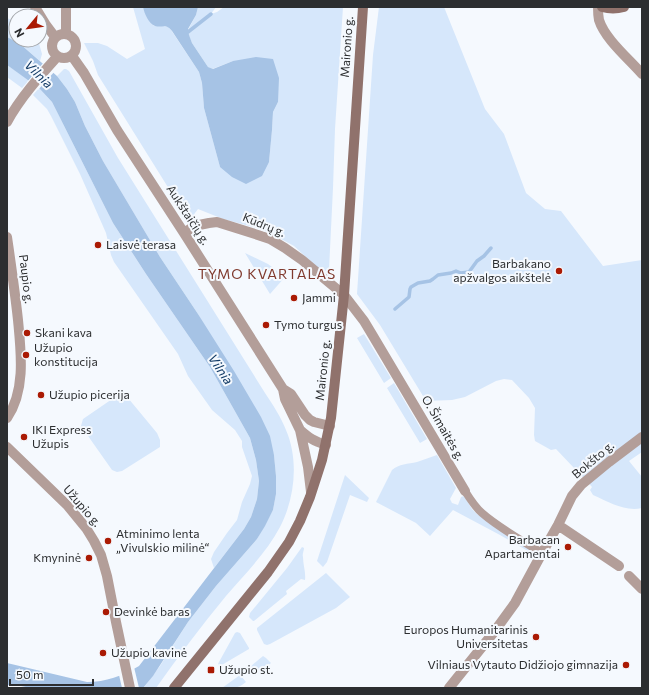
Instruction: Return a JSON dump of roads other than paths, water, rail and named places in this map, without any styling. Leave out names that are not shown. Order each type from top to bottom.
[{"type":"main road","name":"Maironio g.","points":[[174,688],[249,595],[289,542],[311,492],[322,460],[330,426],[344,295],[363,7]]},
{"type":"main road","points":[[602,7],[614,9],[624,7]]},
{"type":"street","points":[[35,7],[46,26],[55,37]]},
{"type":"street","points":[[66,7],[66,34]]},
{"type":"street","points":[[598,7],[599,20],[603,29],[642,74]]},
{"type":"street","points":[[66,34],[70,35],[75,41],[76,49],[72,56],[64,58],[57,57],[51,46],[53,40],[55,37],[66,34]]},
{"type":"street","name":"Aukštaičių g.","points":[[72,56],[84,73],[117,130],[283,389],[285,399],[300,430],[308,467],[311,492]]},
{"type":"street","points":[[7,122],[27,92],[57,57]]},
{"type":"street","name":"Kūdrų g.","points":[[184,233],[199,225],[218,222],[264,237],[285,248],[302,260],[344,295]]},
{"type":"street","name":"Paupio g.","points":[[7,237],[14,282],[20,348],[20,366],[17,397],[7,418]]},
{"type":"street","name":"O. Šimaitės g.","points":[[344,295],[377,341],[473,503],[482,513],[542,553]]},
{"type":"street","name":"Aukštaičių g.","points":[[283,389],[291,394],[310,420],[330,426]]},
{"type":"street","name":"Aukštaičių g.","points":[[300,430],[310,439],[326,445]]},
{"type":"street","name":"Bokšto g.","points":[[450,688],[506,616],[558,526],[572,496],[581,485],[642,437]]},
{"type":"street","name":"Užupio g.","points":[[7,447],[68,506],[86,528],[94,541],[101,555],[107,576],[130,688]]},
{"type":"street","points":[[558,526],[619,566]]},
{"type":"street","points":[[628,576],[642,589]]},
{"type":"water","points":[[143,7],[198,7],[196,15],[188,29],[189,35],[192,43],[208,67],[213,69],[233,61],[256,57],[273,59],[279,78],[278,102],[273,112],[269,162],[262,176],[246,184],[232,177],[220,167],[204,108],[202,83],[199,72],[172,31],[166,26],[153,25],[147,18]]},
{"type":"water","name":"Vilnia","points":[[7,37],[8,48],[25,48],[57,76],[67,89],[75,102],[85,126],[103,161],[160,257],[234,371],[261,417],[270,436],[274,455],[276,494],[273,510],[265,526],[257,539],[216,586],[188,622],[153,676],[143,688],[31,688],[7,685],[7,663],[87,682],[114,678],[139,666],[244,529],[251,517],[257,499],[259,481],[256,460],[250,438],[210,367],[113,223],[52,102],[39,88],[7,65]]},
{"type":"waterway","points":[[188,32],[211,14]]},
{"type":"waterway","points":[[395,309],[409,297],[411,287],[418,283],[430,281],[438,275],[456,271],[461,273],[469,272],[477,261],[491,248]]},
{"type":"place","name":"Laisvė terasa","points":[[98,245]]},
{"type":"place","name":"Barbakano apžvalgos aikštelė","points":[[559,271]]},
{"type":"place","name":"Jammi","points":[[294,298]]},
{"type":"place","name":"Tymo turgus","points":[[266,325]]},
{"type":"place","name":"Skani kava","points":[[27,333]]},
{"type":"place","name":"Užupio konstitucija","points":[[26,355]]},
{"type":"place","name":"Užupio picerija","points":[[41,395]]},
{"type":"place","name":"IKI Express Užupis","points":[[24,437]]},
{"type":"place","name":"Atminimo lenta „Vivulskio milinė“","points":[[108,541]]},
{"type":"place","name":"Barbacan Apartamentai","points":[[568,547]]},
{"type":"place","name":"Kmyninė","points":[[89,558]]},
{"type":"place","name":"Devinkė baras","points":[[106,612]]},
{"type":"place","name":"Europos Humanitarinis Universitetas","points":[[536,637]]},
{"type":"place","name":"Užupio kavinė","points":[[103,653]]},
{"type":"place","name":"Vilniaus Vytauto Didžiojo gimnazija","points":[[626,665]]},
{"type":"place","name":"Užupio st.","points":[[211,670]]},
{"type":"district","name":"TYMO KVARTALAS","points":[[267,274]]}]
